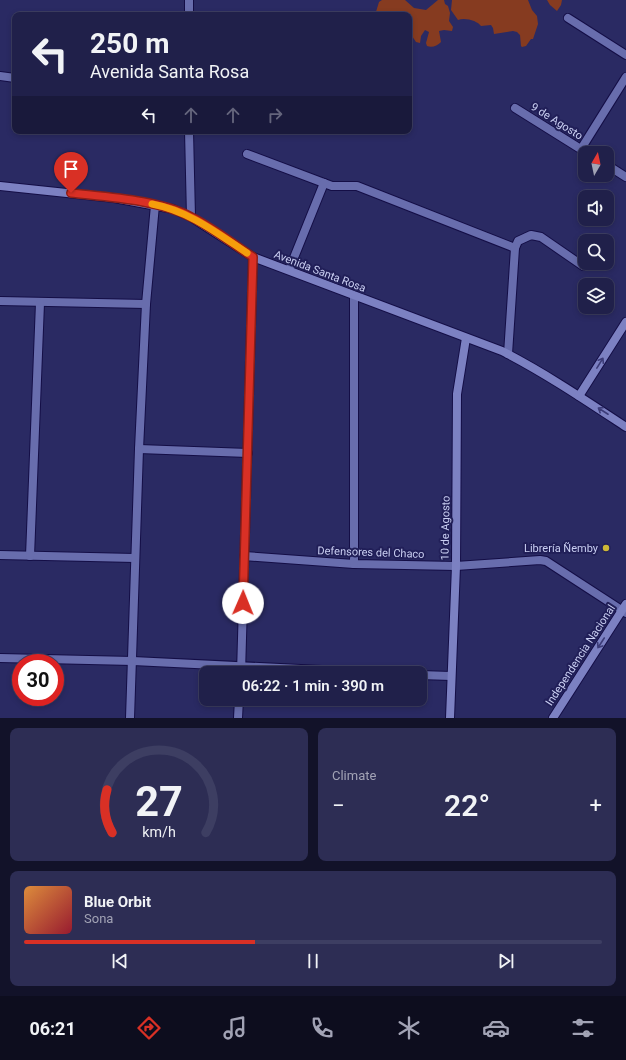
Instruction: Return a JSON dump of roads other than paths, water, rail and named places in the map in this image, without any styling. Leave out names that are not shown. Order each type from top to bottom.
[{"type":"street","points":[[189,0],[189,12]]},
{"type":"street","points":[[568,18],[626,55]]},
{"type":"street","points":[[0,76],[12,78]]},
{"type":"street","points":[[587,146],[626,77]]},
{"type":"street","name":"9 de Agosto","points":[[515,108],[578,147]]},
{"type":"street","points":[[190,134],[191,217]]},
{"type":"street","points":[[246,154],[332,186],[357,186],[515,248]]},
{"type":"street","points":[[614,169],[626,177]]},
{"type":"street","points":[[289,270],[324,183]]},
{"type":"street","name":"Avenida Santa Rosa","points":[[0,186],[114,198],[173,209],[191,217],[253,257],[508,354],[579,396],[626,427]]},
{"type":"street","points":[[130,718],[139,449],[146,304],[154,205]]},
{"type":"street","points":[[508,354],[515,248],[518,241],[531,235],[541,237],[578,263]]},
{"type":"street","points":[[241,666],[253,257]]},
{"type":"street","points":[[354,296],[354,564]]},
{"type":"street","points":[[0,301],[146,304]]},
{"type":"street","points":[[30,556],[40,303]]},
{"type":"street","points":[[579,396],[626,322]]},
{"type":"street","name":"10 de Agosto","points":[[450,718],[456,566],[457,394],[466,338]]},
{"type":"street","points":[[139,449],[248,453]]},
{"type":"street","points":[[0,555],[135,558]]},
{"type":"street","name":"Defensores del Chaco","points":[[244,556],[354,564],[456,566],[540,560],[546,561],[625,609]]},
{"type":"street","name":"Independencia Nacional","points":[[553,718],[625,609]]},
{"type":"street","points":[[0,658],[133,661],[200,666]]},
{"type":"street","points":[[427,675],[452,676]]},
{"type":"street","points":[[238,718],[239,706]]},
{"type":"place","name":"Librería Ñemby","points":[[606,548]]}]
